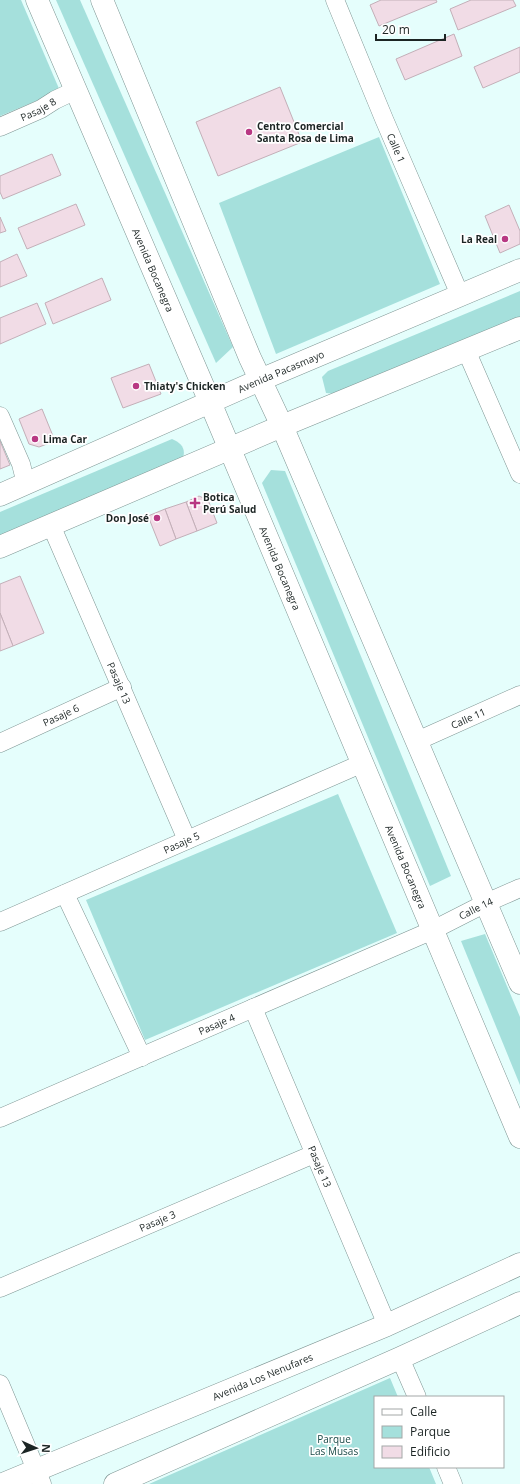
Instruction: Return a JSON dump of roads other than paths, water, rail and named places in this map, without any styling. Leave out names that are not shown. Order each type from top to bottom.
[{"type":"main road","name":"Avenida Bocanegra","points":[[37,0],[230,449],[520,1137]]},
{"type":"main road","points":[[102,0],[260,380],[282,426],[520,983]]},
{"type":"main road","name":"Avenida Pacasmayo","points":[[0,495],[260,380],[520,270]]},
{"type":"main road","points":[[0,547],[282,426],[520,328]]},
{"type":"main road","name":"Avenida Los Nenufares","points":[[3,1484],[39,1477],[387,1326],[520,1264]]},
{"type":"main road","points":[[115,1484],[400,1358],[520,1303]]},
{"type":"street","name":"Calle 1","points":[[335,0],[384,120],[460,295]]},
{"type":"street","name":"Pasaje 8","points":[[0,127],[41,109],[55,100],[76,90]]},
{"type":"street","points":[[466,350],[520,474]]},
{"type":"street","points":[[0,416],[21,464],[26,484]]},
{"type":"street","name":"Pasaje 13","points":[[51,525],[188,840]]},
{"type":"street","name":"Pasaje 6","points":[[0,743],[122,687]]},
{"type":"street","name":"Calle 11","points":[[416,741],[520,695]]},
{"type":"street","name":"Pasaje 5","points":[[0,922],[362,763]]},
{"type":"street","name":"Calle 14","points":[[433,930],[486,903],[520,888]]},
{"type":"street","points":[[65,894],[142,1057]]},
{"type":"street","name":"Pasaje 4","points":[[0,1118],[433,930]]},
{"type":"street","name":"Pasaje 13","points":[[253,1008],[387,1326]]},
{"type":"street","name":"Pasaje 3","points":[[0,1288],[314,1154]]},
{"type":"street","points":[[400,1358],[417,1396]]},
{"type":"street","points":[[0,1384],[39,1477]]},
{"type":"street","points":[[446,1468],[453,1484]]},
{"type":"place","name":"Centro Comercial Santa Rosa de Lima","points":[[249,132]]},
{"type":"place","name":"La Real","points":[[505,239]]},
{"type":"place","name":"Thiaty's Chicken","points":[[136,386]]},
{"type":"place","name":"Lima Car","points":[[35,439]]},
{"type":"place","name":"Botica Perú Salud","points":[[195,503]]},
{"type":"place","name":"Don José","points":[[157,518]]},
{"type":"park label","name":"Parque Las Musas","points":[[334,1444]]}]
